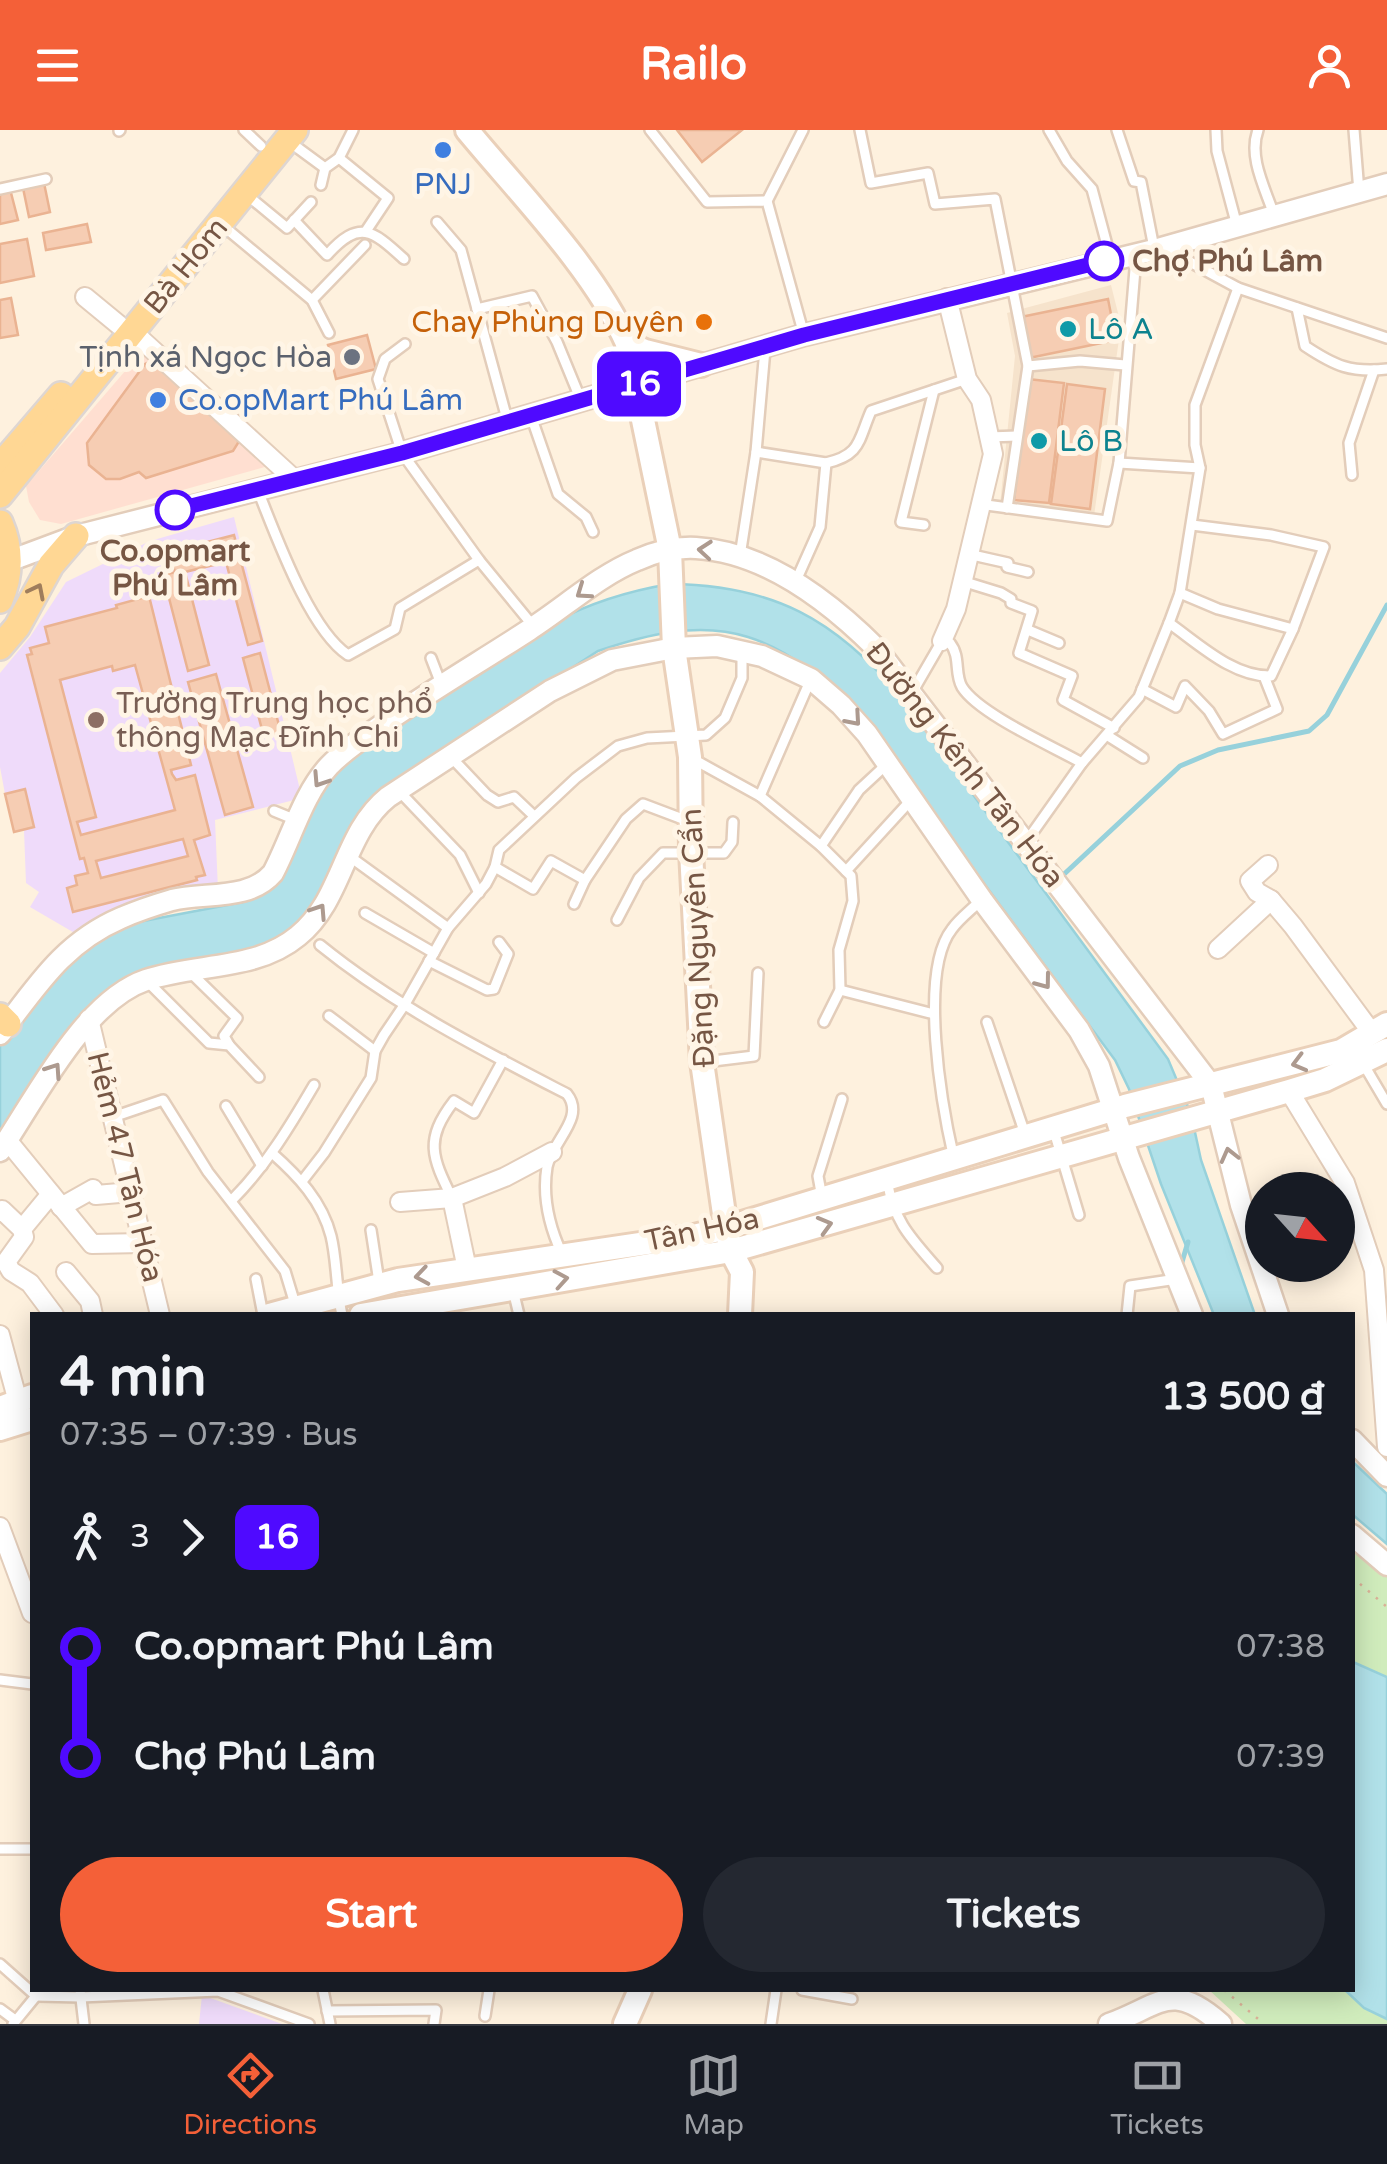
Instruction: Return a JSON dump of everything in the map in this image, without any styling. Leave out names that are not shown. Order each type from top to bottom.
[{"type":"main road","points":[[476,133],[580,268],[612,314],[626,343],[670,550]]},
{"type":"main road","name":"Bà Hom","points":[[4,457],[220,223],[245,192],[272,135]]},
{"type":"main road","name":"Bà Hom","points":[[0,495],[272,135]]},
{"type":"main road","points":[[626,343],[700,364]]},
{"type":"main road","points":[[0,523],[10,561],[0,600]]},
{"type":"main road","points":[[0,646],[17,628],[52,565],[76,536]]},
{"type":"main road","name":"Đặng Nguyên Cẩn","points":[[670,550],[674,648],[689,748],[702,1062],[728,1240],[742,1272],[740,1312]]},
{"type":"main road","name":"Tân Hóa","points":[[277,1312],[339,1305],[380,1284],[466,1269],[694,1236],[728,1240],[823,1200],[1026,1136],[1341,1051],[1382,1036]]},
{"type":"main road","name":"Tân Hóa","points":[[406,1311],[892,1206],[1289,1091],[1362,1063],[1382,1036]]},
{"type":"main road","points":[[0,1429],[21,1406]]},
{"type":"main road","points":[[625,2024],[639,1992]]},
{"type":"street","points":[[10,561],[76,536],[402,453],[804,335],[1151,251],[1387,184]]},
{"type":"street","points":[[85,296],[294,478]]},
{"type":"street","points":[[942,641],[956,610],[993,454],[981,400],[967,379],[947,298]]},
{"type":"street","name":"Đường Kênh Tân Hóa","points":[[3,1024],[50,967],[93,933],[120,918],[173,900],[230,894],[266,882],[315,785],[334,760],[441,684],[534,627],[614,571],[670,550],[694,548],[740,556],[795,582],[856,627],[913,692],[1042,862],[1203,1086],[1277,1312]]},
{"type":"street","name":"Đường Kênh Tân Hóa","points":[[4,1146],[89,1019],[120,992],[146,980],[256,958],[286,946],[308,927],[324,906],[364,822],[379,804],[576,676],[612,660],[674,648],[717,646],[780,662],[811,679],[841,705],[1079,1030],[1120,1108],[1191,1312]]},
{"type":"street","points":[[1268,865],[1250,882],[1257,892],[1271,900],[1382,1036]]},
{"type":"street","points":[[1218,949],[1271,900]]},
{"type":"street","name":"Hẻm 47 Tân Hóa","points":[[89,1019],[159,1312]]},
{"type":"street","points":[[1289,1091],[1345,1183],[1380,1262],[1387,1447]]},
{"type":"street","points":[[4,1146],[92,1244],[143,1243]]},
{"type":"street","points":[[400,1202],[452,1198],[552,1152]]},
{"type":"street","points":[[22,1229],[56,1200],[94,1189],[96,1194],[131,1192]]},
{"type":"street","points":[[452,1198],[466,1269]]},
{"type":"street","points":[[0,1212],[22,1229],[24,1237],[6,1262],[11,1271],[30,1283],[52,1312]]},
{"type":"street","points":[[66,1272],[90,1301],[92,1312]]},
{"type":"street","points":[[0,1335],[21,1406]]},
{"type":"street","points":[[1355,1443],[1387,1476]]},
{"type":"street","points":[[0,1527],[30,1607]]},
{"type":"street","points":[[1355,1538],[1387,1565]]},
{"type":"street","points":[[1109,2024],[1162,2000],[1177,1999],[1201,2006],[1221,2024]]},
{"type":"lane","points":[[320,186],[325,168],[339,158],[353,130]]},
{"type":"lane","points":[[650,130],[707,202],[767,200]]},
{"type":"lane","points":[[802,130],[767,200],[804,335]]},
{"type":"lane","points":[[860,130],[871,183],[928,173],[934,204],[995,199],[1028,366],[1007,508]]},
{"type":"lane","points":[[1050,130],[1092,189],[1110,260]]},
{"type":"lane","points":[[979,504],[1106,521],[1119,464],[1125,365],[1151,251],[1141,182],[1134,181],[1117,130]]},
{"type":"lane","points":[[1216,130],[1217,151],[1238,228]]},
{"type":"lane","points":[[1258,130],[1254,143],[1256,161],[1274,217]]},
{"type":"lane","points":[[1354,130],[1360,192]]},
{"type":"lane","points":[[272,135],[325,168]]},
{"type":"lane","points":[[339,158],[388,198],[366,230]]},
{"type":"lane","points":[[0,189],[46,179]]},
{"type":"lane","points":[[245,192],[286,228],[311,202]]},
{"type":"lane","points":[[294,220],[327,255],[344,236],[366,230],[404,259]]},
{"type":"lane","points":[[437,222],[461,250],[508,422]]},
{"type":"lane","points":[[220,223],[312,300],[329,333]]},
{"type":"lane","points":[[312,300],[366,246]]},
{"type":"lane","points":[[1151,251],[1238,288],[1387,338]]},
{"type":"lane","points":[[1026,842],[1082,762],[1111,732],[1142,689],[1169,623],[1180,593],[1200,468],[1194,445],[1195,404],[1238,288]]},
{"type":"lane","points":[[477,309],[532,296],[557,342],[581,401]]},
{"type":"lane","points":[[1297,308],[1305,346],[1336,366],[1387,369]]},
{"type":"lane","points":[[405,344],[385,359],[378,379],[402,453],[479,560],[534,627]]},
{"type":"lane","points":[[740,556],[756,452],[765,347]]},
{"type":"lane","points":[[1028,366],[1080,361],[1125,365]]},
{"type":"lane","points":[[1352,475],[1349,443],[1374,370]]},
{"type":"lane","points":[[756,452],[826,463],[846,458],[854,452],[871,410],[967,379]]},
{"type":"lane","points":[[924,525],[901,522],[934,390]]},
{"type":"lane","points":[[531,416],[558,494],[586,516],[593,532]]},
{"type":"lane","points":[[989,437],[1017,436]]},
{"type":"lane","points":[[795,582],[820,527],[826,463]]},
{"type":"lane","points":[[1119,464],[1200,468]]},
{"type":"lane","points":[[256,488],[298,585],[333,646],[348,655],[395,629],[400,608],[479,560]]},
{"type":"lane","points":[[1169,623],[1222,660],[1252,675],[1272,676],[1324,547],[1271,535],[1192,526]]},
{"type":"lane","points":[[968,554],[1028,572]]},
{"type":"lane","points":[[962,581],[1001,592],[1011,603],[1032,612],[1020,653],[1072,676],[1063,700],[1143,758]]},
{"type":"lane","points":[[1180,593],[1218,609],[1293,629]]},
{"type":"lane","points":[[1028,630],[1059,643]]},
{"type":"lane","points":[[913,692],[942,641],[950,643],[957,652],[959,683],[974,702],[1082,762]]},
{"type":"lane","points":[[689,748],[724,718],[742,678],[742,651]]},
{"type":"lane","points":[[431,658],[441,684]]},
{"type":"lane","points":[[1142,689],[1176,707],[1185,686],[1224,734],[1277,710],[1264,676]]},
{"type":"lane","points":[[760,796],[811,679]]},
{"type":"lane","points":[[302,1180],[324,1154],[371,1078],[376,1050],[448,928],[479,893],[495,867],[499,850],[618,746],[647,738],[689,748],[760,796],[851,876],[853,901],[838,950],[840,990],[824,1022]]},
{"type":"lane","points":[[450,756],[487,796],[498,802],[514,796],[534,816]]},
{"type":"lane","points":[[820,846],[859,790],[887,764]]},
{"type":"lane","points":[[399,790],[460,855],[479,893]]},
{"type":"lane","points":[[846,871],[911,800]]},
{"type":"lane","points":[[574,904],[584,880],[626,819],[643,804],[691,822]]},
{"type":"lane","points":[[274,810],[298,821]]},
{"type":"lane","points":[[617,920],[639,878],[663,853],[724,852],[732,842],[733,822]]},
{"type":"lane","points":[[348,855],[448,928]]},
{"type":"lane","points":[[495,867],[533,889],[551,861],[584,880]]},
{"type":"lane","points":[[955,1161],[948,1135],[934,1014],[938,962],[950,930],[982,900]]},
{"type":"lane","points":[[366,912],[486,990],[494,989],[508,954],[500,942]]},
{"type":"lane","points":[[320,945],[406,1004],[567,1094],[574,1102],[575,1112],[548,1164],[550,1228],[562,1254]]},
{"type":"lane","points":[[190,970],[237,1018],[224,1036],[259,1076]]},
{"type":"lane","points":[[702,1062],[754,1056],[758,973]]},
{"type":"lane","points":[[146,980],[209,1043],[229,1046]]},
{"type":"lane","points":[[840,990],[934,1014]]},
{"type":"lane","points":[[329,1016],[376,1050]]},
{"type":"lane","points":[[987,1022],[1026,1136]]},
{"type":"lane","points":[[452,1198],[433,1156],[433,1138],[440,1118],[454,1101],[474,1113],[503,1060]]},
{"type":"lane","points":[[1362,1063],[1387,1104]]},
{"type":"lane","points":[[232,1200],[272,1153],[314,1085]]},
{"type":"lane","points":[[823,1200],[818,1176],[842,1099]]},
{"type":"lane","points":[[113,1117],[163,1100],[208,1172],[285,1271],[296,1307]]},
{"type":"lane","points":[[226,1106],[262,1166]]},
{"type":"lane","points":[[1053,1128],[1080,1215]]},
{"type":"lane","points":[[272,1153],[302,1180],[331,1236],[339,1305]]},
{"type":"lane","points":[[887,1180],[892,1206],[904,1231],[937,1268]]},
{"type":"lane","points":[[371,1230],[380,1284]]},
{"type":"lane","points":[[256,1279],[265,1312]]},
{"type":"lane","points":[[1126,1312],[1130,1286],[1177,1279]]},
{"type":"lane","points":[[512,1288],[518,1312]]},
{"type":"lane","points":[[0,1680],[30,1684]]},
{"type":"lane","points":[[0,1849],[30,1849]]},
{"type":"lane","points":[[0,1964],[30,1991]]},
{"type":"lane","points":[[32,1992],[36,1996],[150,1992]]},
{"type":"lane","points":[[223,1992],[309,2024]]},
{"type":"lane","points":[[323,1992],[330,2024]]},
{"type":"lane","points":[[485,2016],[490,1992]]},
{"type":"lane","points":[[771,2024],[776,1992]]},
{"type":"lane","points":[[813,1992],[852,1999]]},
{"type":"lane","points":[[81,1994],[84,2024]]},
{"type":"lane","points":[[0,2009],[14,2022],[36,1996]]},
{"type":"lane","points":[[327,2011],[436,2010],[434,2024]]},
{"type":"path","points":[[1355,1580],[1387,1607]]},
{"type":"path","points":[[1226,1992],[1264,2024]]},
{"type":"shaded area","points":[[1111,285],[1121,325],[1094,516],[1000,505],[1015,356],[1007,313]]},
{"type":"shaded area","points":[[145,348],[272,465],[61,524],[40,520],[29,502],[26,486]]},
{"type":"shaded area","name":"Trường Trung học phổ thông Mạc Đĩnh Chi","points":[[234,517],[302,798],[215,820],[218,890],[78,935],[30,907],[39,892],[26,883],[24,830],[5,794],[0,767],[0,673],[30,637],[66,582],[150,541]]},
{"type":"shaded area","points":[[202,1995],[282,2024],[199,2024]]},
{"type":"green space","points":[[1355,1549],[1387,1577],[1387,2024],[1246,2024],[1211,1992],[1355,1992]]},
{"type":"water","points":[[670,584],[707,586],[771,600],[826,627],[852,647],[901,697],[1168,1059],[1191,1114],[1201,1160],[1254,1312],[1213,1312],[1115,1060],[873,732],[815,674],[783,652],[729,632],[672,632],[598,651],[373,798],[352,829],[319,898],[295,927],[261,946],[163,966],[121,982],[100,998],[62,1040],[0,1133],[0,1042],[45,982],[92,941],[133,923],[243,902],[263,891],[315,790],[351,754],[554,622],[640,590]]},
{"type":"water","points":[[1355,1464],[1387,1494],[1387,1544],[1355,1517]]},
{"type":"water","points":[[1355,1663],[1387,1677],[1387,2019],[1364,2008],[1347,1992],[1355,1992]]},
{"type":"building","points":[[677,130],[742,130],[702,162]]},
{"type":"building","points":[[44,183],[50,212],[29,217],[23,188]]},
{"type":"building","points":[[10,189],[18,220],[0,224],[0,191]]},
{"type":"building","points":[[87,224],[91,242],[46,250],[43,233]]},
{"type":"building","points":[[27,239],[34,276],[0,283],[0,244]]},
{"type":"building","points":[[11,298],[18,335],[0,338],[0,300]]},
{"type":"building","name":"Lô A","points":[[1108,299],[1116,340],[1029,358],[1021,317]]},
{"type":"building","name":"Tịnh xá Ngọc Hòa","points":[[367,335],[376,369],[336,379],[328,345]]},
{"type":"building","name":"Co.opMart Phú Lâm","points":[[149,362],[238,438],[238,443],[233,451],[146,478],[139,472],[106,479],[89,465],[87,443]]},
{"type":"building","name":"Lô B","points":[[1028,379],[1064,383],[1049,503],[1014,500]]},
{"type":"building","points":[[1067,384],[1105,389],[1090,509],[1051,504]]},
{"type":"building","points":[[234,535],[262,641],[248,645],[226,562],[185,572],[209,665],[188,671],[163,575],[175,572],[169,552]]},
{"type":"building","points":[[149,596],[191,765],[171,770],[172,774],[176,780],[195,775],[210,835],[194,840],[205,875],[73,912],[67,888],[77,885],[75,876],[88,873],[84,858],[80,859],[27,655],[32,654],[30,648],[49,643],[45,627],[117,608],[116,605]],"holes":[[[135,665],[175,810],[81,835],[77,822],[96,817],[60,680],[112,666],[113,671]],[[183,839],[188,856],[101,878],[96,861]]]},
{"type":"building","points":[[260,653],[281,733],[264,737],[243,658]]},
{"type":"building","points":[[216,674],[253,807],[225,815],[188,682]]},
{"type":"building","points":[[25,789],[34,827],[14,832],[5,794]]},
{"type":"waterway","points":[[1061,877],[1180,766],[1218,750],[1309,731],[1327,715],[1387,605]]},
{"type":"waterway","points":[[1182,1262],[1188,1242]]},
{"type":"bus line","name":"16","points":[[175,510],[402,453],[804,335],[1104,261]]},
{"type":"place","name":"PNJ","points":[[443,150]]},
{"type":"place","name":"Chợ Phú Lâm","points":[[1104,261]]},
{"type":"place","name":"Chay Phùng Duyên","points":[[704,322]]},
{"type":"place","name":"Lô A","points":[[1068,329]]},
{"type":"place","name":"Tịnh xá Ngọc Hòa","points":[[352,357]]},
{"type":"place","name":"Co.opMart Phú Lâm","points":[[158,400]]},
{"type":"place","name":"Lô B","points":[[1039,441]]},
{"type":"place","name":"Co.opmart Phú Lâm","points":[[175,510]]},
{"type":"place","name":"Trường Trung học phổ thông Mạc Đĩnh Chi","points":[[96,720]]}]
